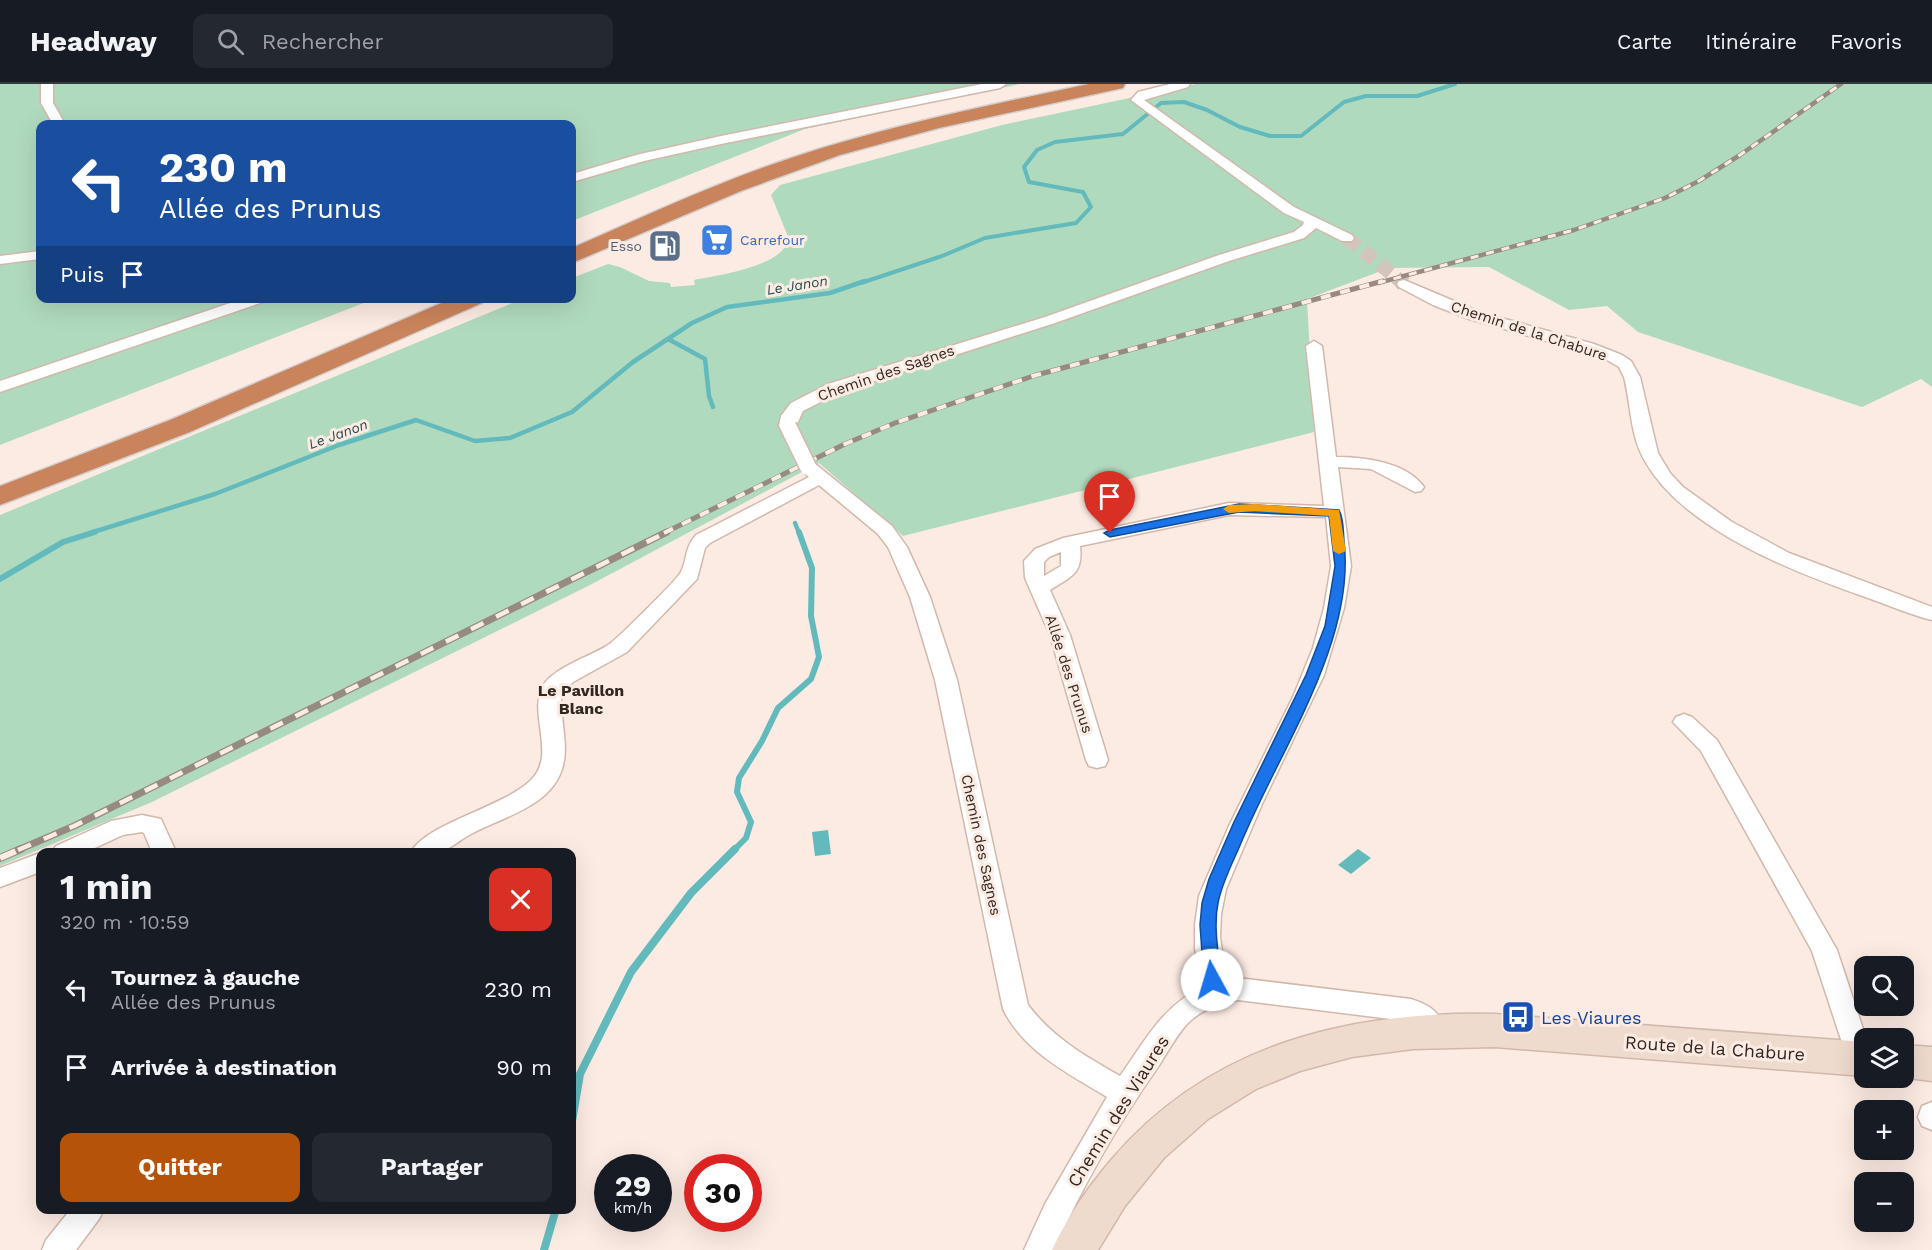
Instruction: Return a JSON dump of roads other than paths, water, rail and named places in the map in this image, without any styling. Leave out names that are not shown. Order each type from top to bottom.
[{"type":"highway","points":[[576,240],[742,170],[820,143],[926,114],[1069,84]]},
{"type":"highway","points":[[576,254],[717,193],[831,151],[917,127],[1116,84]]},
{"type":"highway","points":[[0,478],[171,411],[425,303]]},
{"type":"highway","points":[[0,496],[180,426],[463,303]]},
{"type":"main road","name":"Route de la Chabure","points":[[1074,1250],[1091,1219],[1127,1169],[1168,1125],[1231,1082],[1280,1059],[1325,1047],[1380,1036],[1434,1031],[1482,1030],[1854,1058]]},
{"type":"main road","points":[[1914,1063],[1932,1065]]},
{"type":"street","points":[[47,84],[47,103],[57,120]]},
{"type":"street","points":[[576,177],[641,158],[709,143],[977,85],[1000,84]]},
{"type":"street","points":[[1184,84],[1138,97],[1137,100],[1289,210],[1347,238]]},
{"type":"street","name":"Chemin des Sagnes","points":[[1124,1093],[1061,1055],[1034,1034],[1016,1009],[946,680],[920,597],[897,547],[885,530],[814,473],[788,426],[790,416],[797,407],[834,388],[1050,320],[1224,258],[1299,235],[1310,227],[1311,220]]},
{"type":"street","points":[[0,260],[36,256]]},
{"type":"street","name":"Chemin de la Chabure","points":[[1404,284],[1468,313],[1589,348],[1626,364],[1633,372],[1636,404],[1651,457],[1661,474],[1677,491],[1739,535],[1793,564],[1932,614]]},
{"type":"street","points":[[0,387],[246,303]]},
{"type":"street","points":[[1218,992],[1210,970],[1208,925],[1210,903],[1242,822],[1313,675],[1332,626],[1341,566],[1314,346]]},
{"type":"street","points":[[1329,462],[1376,464],[1393,471],[1415,487]]},
{"type":"street","points":[[429,848],[441,839],[533,792],[544,782],[550,772],[553,759],[551,691],[563,679],[609,655],[620,646],[690,575],[696,547],[703,539],[814,473]]},
{"type":"street","name":"Allée des Prunus","points":[[1096,760],[1060,635],[1033,570],[1034,561],[1042,553],[1070,542],[1239,508],[1335,512]]},
{"type":"street","points":[[1040,588],[1069,569],[1072,562],[1070,542]]},
{"type":"street","points":[[1684,722],[1709,746],[1824,950],[1854,1036]]},
{"type":"street","points":[[73,848],[124,826],[143,823],[153,825],[162,848]]},
{"type":"street","points":[[0,878],[36,864]]},
{"type":"street","name":"Chemin des Viaures","points":[[1040,1250],[1060,1204],[1124,1093],[1177,1017],[1194,1003],[1218,992],[1238,989],[1270,991],[1411,1010],[1427,1018],[1434,1031]]},
{"type":"street","points":[[57,1250],[85,1214]]},
{"type":"water","points":[[828,830],[831,854],[815,856],[812,832]]},
{"type":"water","points":[[1358,849],[1371,858],[1351,874],[1338,865]]},
{"type":"waterway","name":"Le Janon","points":[[861,283],[942,256],[985,238],[1076,223],[1091,207],[1083,192],[1029,182],[1024,167],[1037,150],[1055,142],[1123,134],[1161,103],[1184,102],[1207,110],[1240,127],[1270,136],[1301,136],[1344,102],[1366,96],[1417,96],[1455,84]]},
{"type":"waterway","name":"Le Janon","points":[[90,533],[215,494],[339,445],[416,420],[475,441],[510,438],[572,412],[633,362],[692,323],[727,307],[830,293],[865,281]]},
{"type":"waterway","points":[[668,339],[705,359],[709,396],[713,407]]},
{"type":"waterway","points":[[795,523],[799,533]]},
{"type":"waterway","name":"Le Janon","points":[[0,579],[63,542],[95,532]]},
{"type":"waterway","points":[[576,1098],[580,1074],[631,972],[691,893],[746,838],[751,822],[737,792],[739,778],[762,741],[778,708],[811,679],[819,657],[811,616],[812,568],[799,532]]},
{"type":"waterway","points":[[544,1250],[555,1214]]},
{"type":"tunnel","points":[[1347,238],[1403,283]]},
{"type":"railway","points":[[1378,283],[1574,230],[1665,198],[1699,181],[1740,155],[1841,84]]},
{"type":"railway","points":[[664,533],[845,444],[895,423],[1033,376],[1383,281]]},
{"type":"railway","points":[[18,850],[74,826],[667,532]]},
{"type":"railway","points":[[0,858],[21,849]]},
{"type":"place","name":"Carrefour","points":[[717,240]]},
{"type":"place","name":"Esso","points":[[665,246]]},
{"type":"place","name":"Les Viaures","points":[[1518,1017]]},
{"type":"district","name":"Le Pavillon Blanc","points":[[581,699]]}]
